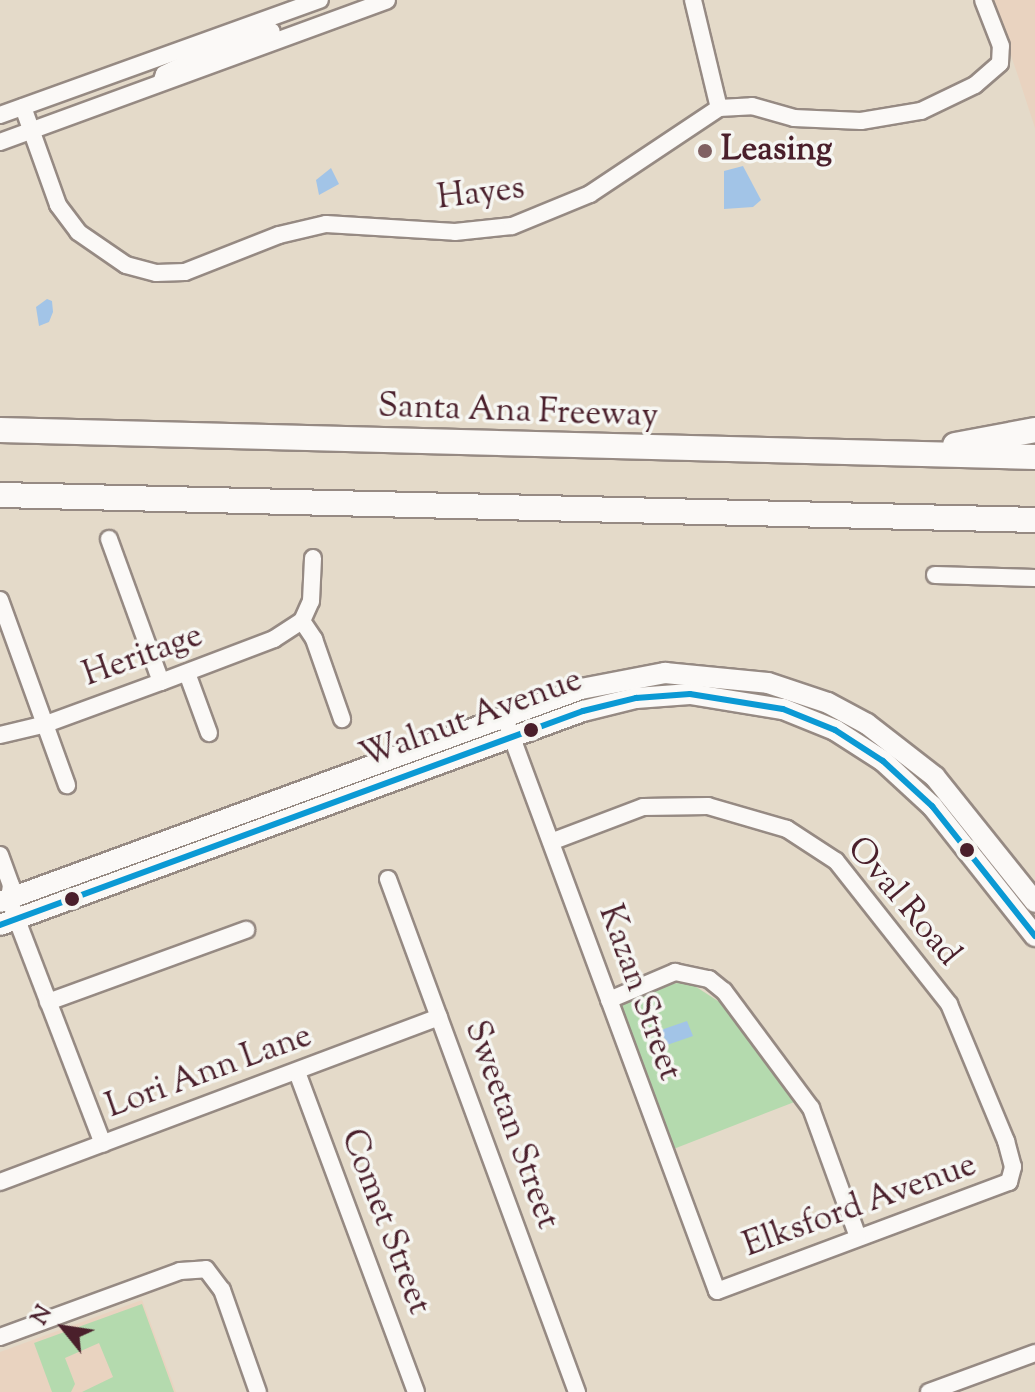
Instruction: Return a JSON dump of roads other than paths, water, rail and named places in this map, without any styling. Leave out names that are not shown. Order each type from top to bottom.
[{"type":"highway","name":"Santa Ana Freeway","points":[[0,430],[1035,457]]},
{"type":"highway","points":[[902,455],[1035,430]]},
{"type":"highway","points":[[0,495],[1035,520]]},
{"type":"main road","name":"Walnut Avenue","points":[[3,897],[504,716],[616,680],[665,673],[714,674],[816,698],[899,745],[952,796],[1030,910],[1035,936]]},
{"type":"main road","name":"Walnut Avenue","points":[[8,922],[512,736],[607,704],[703,695],[798,715],[883,761],[932,806],[1030,910]]},
{"type":"main road","points":[[883,761],[899,745]]},
{"type":"street","points":[[0,142],[160,85],[272,31],[320,0]]},
{"type":"street","points":[[0,115],[272,31],[387,0]]},
{"type":"street","points":[[693,0],[719,108],[752,106],[794,118],[890,118],[949,100],[985,78],[1000,63],[1001,46],[983,0]]},
{"type":"street","name":"Hayes","points":[[23,107],[58,205],[78,232],[126,265],[170,273],[201,268],[279,235],[326,224],[455,232],[512,226],[590,194],[719,108]]},
{"type":"street","points":[[109,539],[161,682]]},
{"type":"street","points":[[313,558],[311,601],[302,621],[314,639],[342,719]]},
{"type":"street","points":[[935,575],[1035,578]]},
{"type":"street","points":[[0,600],[67,785]]},
{"type":"street","name":"Heritage","points":[[0,735],[46,724],[187,673],[274,639],[302,621]]},
{"type":"street","points":[[187,673],[209,733]]},
{"type":"street","name":"Kazan Street","points":[[504,716],[717,1291]]},
{"type":"street","name":"Oval Road","points":[[551,842],[643,807],[708,806],[787,829],[836,861],[949,1004],[972,1050],[1013,1167]]},
{"type":"street","points":[[0,855],[11,885],[3,897],[8,922],[48,1002],[103,1144]]},
{"type":"street","name":"Sweetan Street","points":[[388,879],[577,1392]]},
{"type":"street","points":[[48,1002],[246,930]]},
{"type":"street","points":[[609,1000],[675,972],[709,979],[724,991],[811,1108],[858,1237]]},
{"type":"street","name":"Lori Ann Lane","points":[[0,1182],[439,1017]]},
{"type":"street","name":"Comet Street","points":[[297,1072],[416,1392]]},
{"type":"street","name":"Elksford Avenue","points":[[717,1291],[985,1193],[1009,1182],[1013,1167]]},
{"type":"street","points":[[0,1337],[180,1271],[206,1269],[222,1290],[258,1392]]},
{"type":"street","points":[[929,1392],[1035,1353]]},
{"type":"water","points":[[743,166],[761,200],[753,207],[724,209],[724,171]]},
{"type":"water","points":[[331,168],[339,184],[319,195],[316,180]]},
{"type":"water","points":[[47,299],[52,301],[53,312],[49,322],[39,326],[36,307]]},
{"type":"water","points":[[687,1021],[693,1036],[667,1045],[661,1030]]},
{"type":"place","name":"Leasing","points":[[705,151]]}]
